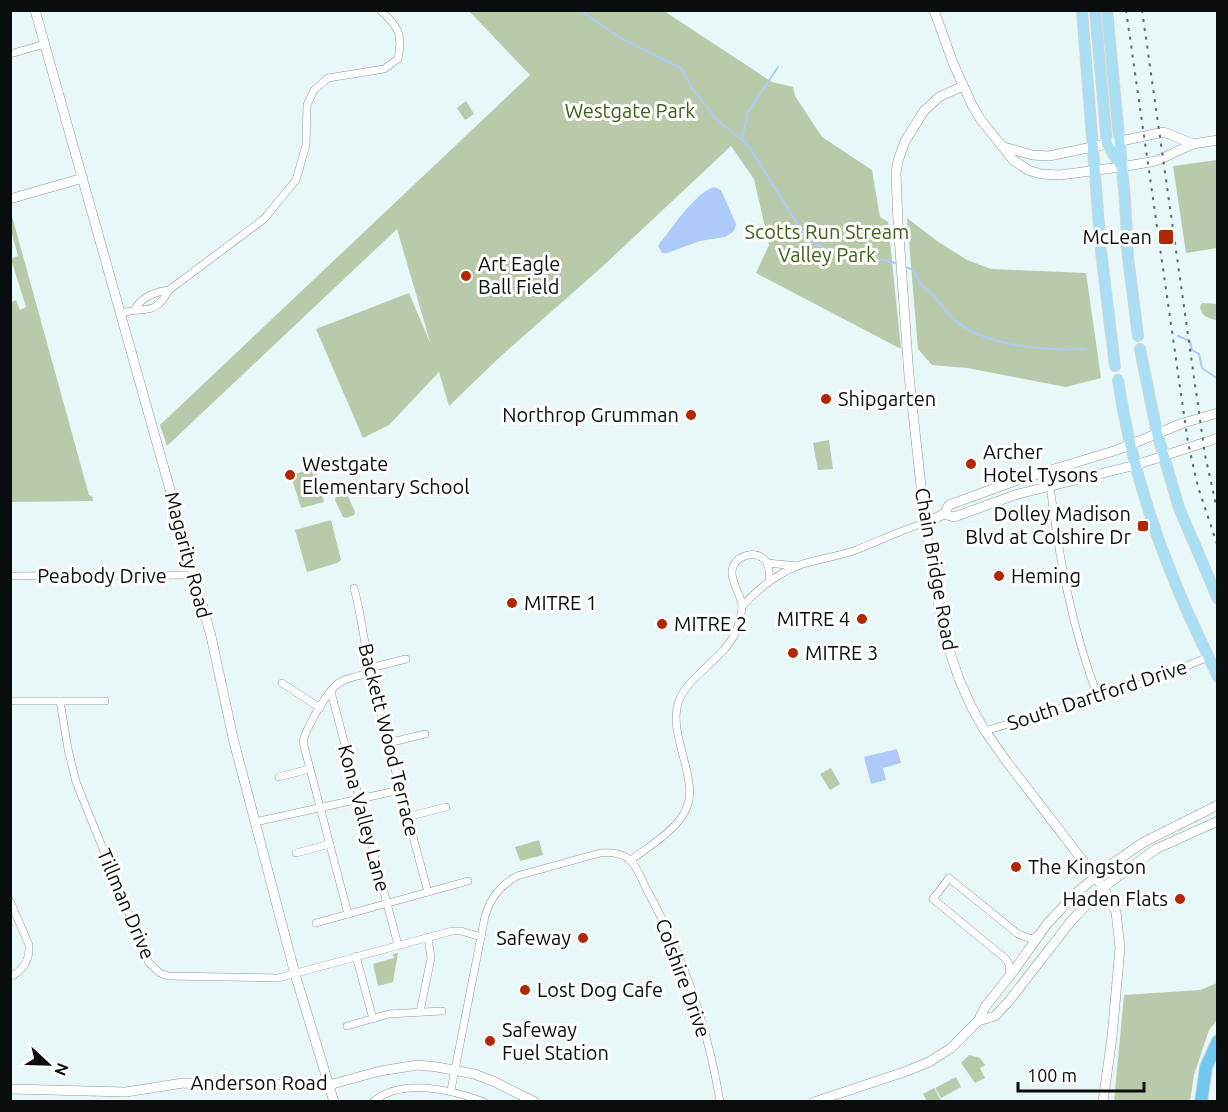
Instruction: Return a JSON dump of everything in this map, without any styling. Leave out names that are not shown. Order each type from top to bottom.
[{"type":"highway","points":[[1202,1101],[1206,1067],[1218,1041]]},
{"type":"main road","points":[[1082,10],[1105,292],[1115,366]]},
{"type":"main road","points":[[1095,10],[1107,144],[1121,167]]},
{"type":"main road","points":[[1107,10],[1128,258],[1138,336]]},
{"type":"main road","points":[[1140,349],[1157,433],[1179,508],[1218,598]]},
{"type":"main road","points":[[1118,380],[1136,465],[1158,539],[1174,582],[1218,677]]},
{"type":"street","name":"Magarity Road","points":[[35,10],[122,312],[194,575],[295,974],[334,1101]]},
{"type":"street","points":[[122,312],[153,309],[163,301],[169,290],[264,219],[296,180],[306,145],[307,105],[314,90],[327,78],[384,69],[398,59],[401,42],[398,28],[380,10]]},
{"type":"street","points":[[934,10],[963,86],[981,120],[1013,160],[1021,166],[1041,174],[1060,176],[1156,161],[1193,144],[1218,140]]},
{"type":"street","points":[[10,54],[45,44]]},
{"type":"street","name":"Chain Bridge Road","points":[[963,86],[949,91],[932,103],[916,121],[904,141],[896,172],[910,386],[925,523],[946,642],[959,679],[985,731],[1035,800],[1096,876],[1116,912],[1121,939],[1116,1004],[1103,1101]]},
{"type":"street","points":[[1004,147],[1020,153],[1040,156],[1059,155],[1164,132],[1193,144]]},
{"type":"street","points":[[10,199],[83,177]]},
{"type":"street","points":[[135,309],[140,300],[157,292],[169,290]]},
{"type":"street","points":[[451,1090],[481,937],[488,906],[493,897],[517,876],[600,853],[618,854],[631,860],[671,828],[687,810],[690,796],[689,784],[676,730],[677,706],[684,690],[717,658],[731,640],[742,606],[755,592],[769,581],[798,566],[848,552],[925,523],[945,514],[949,505],[1015,481],[1131,445],[1157,433],[1218,412]]},
{"type":"street","points":[[945,514],[954,517],[1018,494],[1136,465],[1218,438]]},
{"type":"street","points":[[1050,485],[1056,534],[1068,597],[1098,697]]},
{"type":"street","points":[[742,606],[732,577],[734,566],[741,557],[753,554],[767,563],[798,566]]},
{"type":"street","points":[[767,563],[769,581]]},
{"type":"street","name":"Peabody Drive","points":[[10,576],[194,575]]},
{"type":"street","points":[[736,586],[745,591],[755,592]]},
{"type":"street","name":"Backett Wood Terrace","points":[[354,588],[363,617],[370,670],[428,892]]},
{"type":"street","name":"South Dartford Drive","points":[[985,731],[1156,679],[1208,657]]},
{"type":"street","points":[[348,914],[309,769],[304,740],[320,708],[342,681],[406,659]]},
{"type":"street","points":[[282,683],[320,708]]},
{"type":"street","name":"Kona Valley Lane","points":[[331,692],[398,945]]},
{"type":"street","points":[[10,701],[105,701]]},
{"type":"street","name":"Tillman Drive","points":[[60,701],[76,782],[149,963],[154,969],[168,976],[278,978],[428,937],[461,931],[481,937]]},
{"type":"street","points":[[388,743],[425,734]]},
{"type":"street","points":[[279,777],[309,769]]},
{"type":"street","points":[[255,822],[400,790]]},
{"type":"street","points":[[814,1101],[922,1065],[951,1048],[978,1021],[985,1007],[1064,904],[1128,852],[1160,832],[1218,805]]},
{"type":"street","points":[[407,817],[446,807]]},
{"type":"street","points":[[978,1021],[995,1016],[1010,1001],[1072,920],[1103,887],[1156,849],[1218,821]]},
{"type":"street","points":[[297,853],[330,844]]},
{"type":"street","name":"Colshire Drive","points":[[631,860],[660,914],[687,978],[702,1023],[720,1101]]},
{"type":"street","points":[[1010,976],[1006,959],[933,899],[949,878],[1021,936],[1031,939],[1038,936]]},
{"type":"street","points":[[316,923],[468,881]]},
{"type":"street","points":[[10,901],[29,945],[24,966],[10,977]]},
{"type":"street","points":[[420,1012],[431,958],[428,937]]},
{"type":"street","points":[[356,956],[373,1019]]},
{"type":"street","points":[[347,1026],[389,1014],[442,1011]]},
{"type":"street","name":"Anderson Road","points":[[10,1089],[126,1092],[183,1083],[329,1085],[418,1065],[455,1069],[493,1081],[535,1101]]},
{"type":"street","points":[[373,1101],[386,1092],[426,1088],[451,1090],[484,1101]]},
{"type":"green space","name":"Westgate Park","points":[[469,11],[664,11],[772,82],[793,87],[795,96],[822,137],[872,170],[880,217],[888,222],[901,349],[756,273],[769,245],[754,179],[731,146],[449,406],[439,372],[389,425],[363,438],[316,329],[409,293],[431,345],[397,229],[167,446],[160,425],[530,75]]},
{"type":"green space","points":[[466,101],[474,114],[465,120],[457,108]]},
{"type":"green space","points":[[1217,160],[1217,248],[1186,253],[1173,166]]},
{"type":"green space","points":[[10,209],[89,495],[92,496],[93,501],[11,502],[11,302],[16,300],[20,310],[26,307],[11,259],[18,256],[11,230]]},
{"type":"green space","name":"Scotts Run Stream Valley Park","points":[[907,218],[967,260],[991,269],[1086,273],[1101,378],[1066,387],[967,368],[932,365],[918,349]]},
{"type":"green space","points":[[1202,303],[1217,304],[1217,320],[1204,315],[1200,307]]},
{"type":"green space","points":[[829,440],[833,469],[818,470],[813,443]]},
{"type":"green space","points":[[315,468],[324,502],[301,508],[291,475]]},
{"type":"green space","points":[[344,493],[347,494],[355,512],[354,515],[346,518],[343,517],[335,500]]},
{"type":"green space","points":[[331,520],[341,560],[307,572],[295,530]]},
{"type":"green space","points":[[831,768],[840,784],[830,790],[820,774]]},
{"type":"green space","points":[[539,840],[543,855],[520,861],[515,847]]},
{"type":"green space","points":[[398,953],[393,982],[378,986],[373,964],[394,958],[393,954]]},
{"type":"green space","points":[[1217,983],[1217,1020],[1209,1030],[1194,1075],[1190,1101],[1114,1101],[1124,995],[1200,990]]},
{"type":"green space","points":[[969,1055],[980,1058],[985,1065],[980,1068],[985,1078],[975,1083],[961,1063]]},
{"type":"green space","points":[[956,1077],[961,1087],[941,1098],[935,1088]]},
{"type":"green space","points":[[934,1088],[941,1100],[927,1101],[923,1094]]},
{"type":"water","points":[[714,187],[721,190],[736,224],[734,231],[725,237],[700,241],[662,253],[658,246],[678,220],[699,196]]},
{"type":"water","points":[[897,749],[901,763],[883,768],[886,780],[871,784],[864,757]]},
{"type":"waterway","points":[[580,10],[617,36],[682,69],[692,88],[717,120],[748,145],[807,239],[828,249],[898,264]]},
{"type":"waterway","points":[[742,139],[748,112],[778,67]]},
{"type":"waterway","points":[[903,266],[914,270],[923,287],[954,320],[970,331],[1001,342],[1037,348],[1085,349]]},
{"type":"waterway","points":[[1178,336],[1190,341],[1192,350],[1199,354],[1202,368],[1218,379]]},
{"type":"railway","points":[[1126,10],[1188,443],[1198,487],[1218,547]]},
{"type":"railway","points":[[1142,10],[1205,455],[1218,514]]},
{"type":"place","name":"McLean","points":[[1166,237]]},
{"type":"place","name":"Art Eagle Ball Field","points":[[466,276]]},
{"type":"place","name":"Shipgarten","points":[[826,399]]},
{"type":"place","name":"Northrop Grumman","points":[[691,415]]},
{"type":"place","name":"Archer Hotel Tysons","points":[[971,464]]},
{"type":"place","name":"Westgate Elementary School","points":[[290,475]]},
{"type":"place","name":"Dolley Madison Blvd at Colshire Dr","points":[[1143,526]]},
{"type":"place","name":"Heming","points":[[999,576]]},
{"type":"place","name":"MITRE 1","points":[[512,603]]},
{"type":"place","name":"MITRE 4","points":[[862,619]]},
{"type":"place","name":"MITRE 2","points":[[662,624]]},
{"type":"place","name":"MITRE 3","points":[[793,653]]},
{"type":"place","name":"The Kingston","points":[[1016,867]]},
{"type":"place","name":"Haden Flats","points":[[1180,899]]},
{"type":"place","name":"Safeway","points":[[583,938]]},
{"type":"place","name":"Lost Dog Cafe","points":[[525,990]]},
{"type":"place","name":"Safeway Fuel Station","points":[[490,1041]]}]
